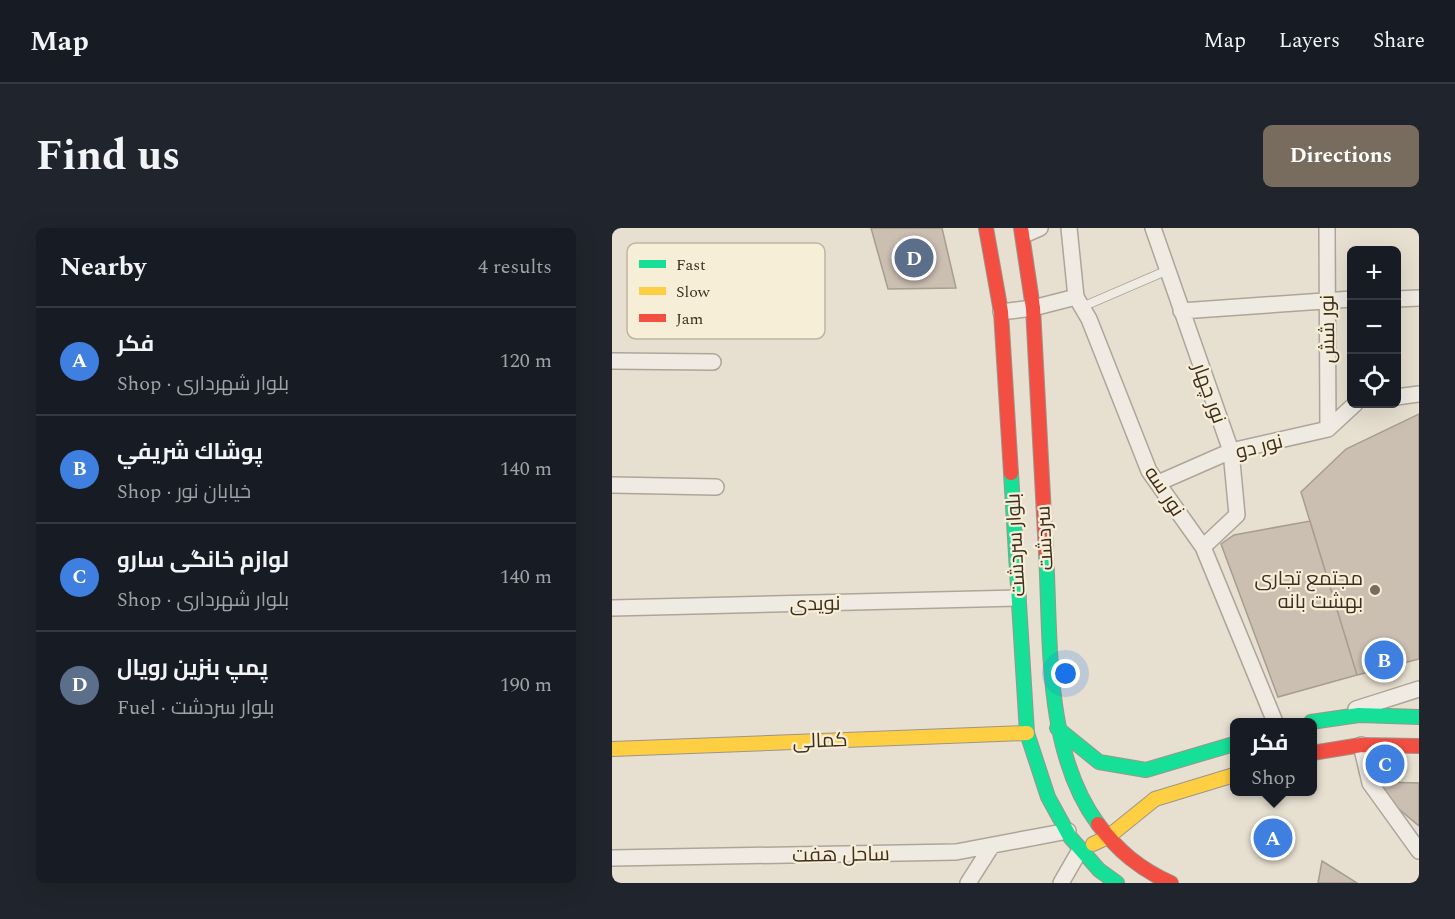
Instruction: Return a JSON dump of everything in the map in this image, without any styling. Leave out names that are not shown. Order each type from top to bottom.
[{"type":"main road","name":"بلوار سردشت","points":[[986,228],[1001,312],[1027,733],[1039,777],[1068,831],[1080,850],[1118,883]]},
{"type":"main road","name":"سردشت","points":[[1023,232],[1033,308],[1036,407],[1057,728],[1067,767],[1080,794],[1108,837],[1120,853],[1135,864],[1171,883]]},
{"type":"main road","points":[[1317,722],[1359,716],[1419,717]]},
{"type":"main road","points":[[1057,728],[1099,762],[1146,770],[1230,745]]},
{"type":"main road","name":"کمالی","points":[[612,748],[1027,733]]},
{"type":"main road","points":[[1317,752],[1361,745],[1419,746]]},
{"type":"main road","points":[[1146,770],[1145,786],[1155,799]]},
{"type":"main road","points":[[1080,850],[1108,837],[1155,799],[1230,776]]},
{"type":"street","points":[[1023,232],[1040,228]]},
{"type":"street","name":"نور سه","points":[[1069,228],[1079,302],[1089,319],[1149,471],[1203,547],[1273,718]]},
{"type":"street","name":"نور چهار","points":[[1153,228],[1231,451],[1237,515],[1203,547]]},
{"type":"street","name":"نور شش","points":[[1327,228],[1328,429]]},
{"type":"street","points":[[1401,298],[1419,298]]},
{"type":"street","points":[[1181,311],[1347,299]]},
{"type":"street","points":[[1001,312],[1079,302]]},
{"type":"street","points":[[612,361],[713,362]]},
{"type":"street","points":[[1401,396],[1419,394]]},
{"type":"street","points":[[1328,429],[1351,408]]},
{"type":"street","name":"نور دو","points":[[1158,483],[1231,451],[1328,429]]},
{"type":"street","points":[[612,484],[716,487]]},
{"type":"street","name":"نویدی","points":[[612,608],[1018,598]]},
{"type":"street","points":[[1317,721],[1419,689]]},
{"type":"street","points":[[1361,745],[1365,771],[1370,783],[1419,851]]},
{"type":"street","name":"ساحل هفت","points":[[612,858],[956,852],[1068,831]]},
{"type":"street","points":[[968,883],[991,847]]},
{"type":"street","points":[[1061,883],[1080,850]]},
{"type":"lane","points":[[1079,302],[1168,270]]},
{"type":"building","points":[[871,228],[942,228],[956,288],[888,289]]},
{"type":"building","name":"مجتمع تجاری بهشت بانه","points":[[1419,414],[1419,659],[1357,675],[1301,492],[1346,449]]},
{"type":"building","points":[[1310,521],[1357,675],[1278,697],[1221,544],[1234,535]]},
{"type":"building","points":[[1381,782],[1419,783],[1419,826],[1381,794]]},
{"type":"building","points":[[1322,861],[1357,883],[1318,883]]},
{"type":"traffic: fast","points":[[1011,473],[1027,733],[1048,797],[1070,837],[1099,870],[1117,883]]},
{"type":"traffic: fast","points":[[1046,553],[1050,658],[1059,729],[1080,795],[1098,824]]},
{"type":"traffic: fast","points":[[1317,721],[1359,715],[1419,717]]},
{"type":"traffic: fast","points":[[1057,728],[1099,762],[1146,770],[1230,745]]},
{"type":"traffic: slow","points":[[612,749],[1027,733]]},
{"type":"traffic: slow","points":[[1093,844],[1108,837],[1155,799],[1230,776]]},
{"type":"traffic: jam","points":[[986,228],[1001,312],[1011,473]]},
{"type":"traffic: jam","points":[[1021,228],[1033,308],[1046,553]]},
{"type":"traffic: jam","points":[[1317,752],[1361,745],[1419,746]]},
{"type":"traffic: jam","points":[[1098,824],[1113,843],[1130,858],[1149,872],[1171,883]]},
{"type":"place","name":"پمپ بنزین رویال","points":[[914,258]]},
{"type":"place","name":"مجتمع تجاری بهشت بانه","points":[[1375,590]]},
{"type":"place","name":"پوشاك شريفي","points":[[1384,660]]},
{"type":"place","name":"لوازم خانگى سارو","points":[[1385,764]]},
{"type":"place","name":"فکر","points":[[1273,838]]}]
